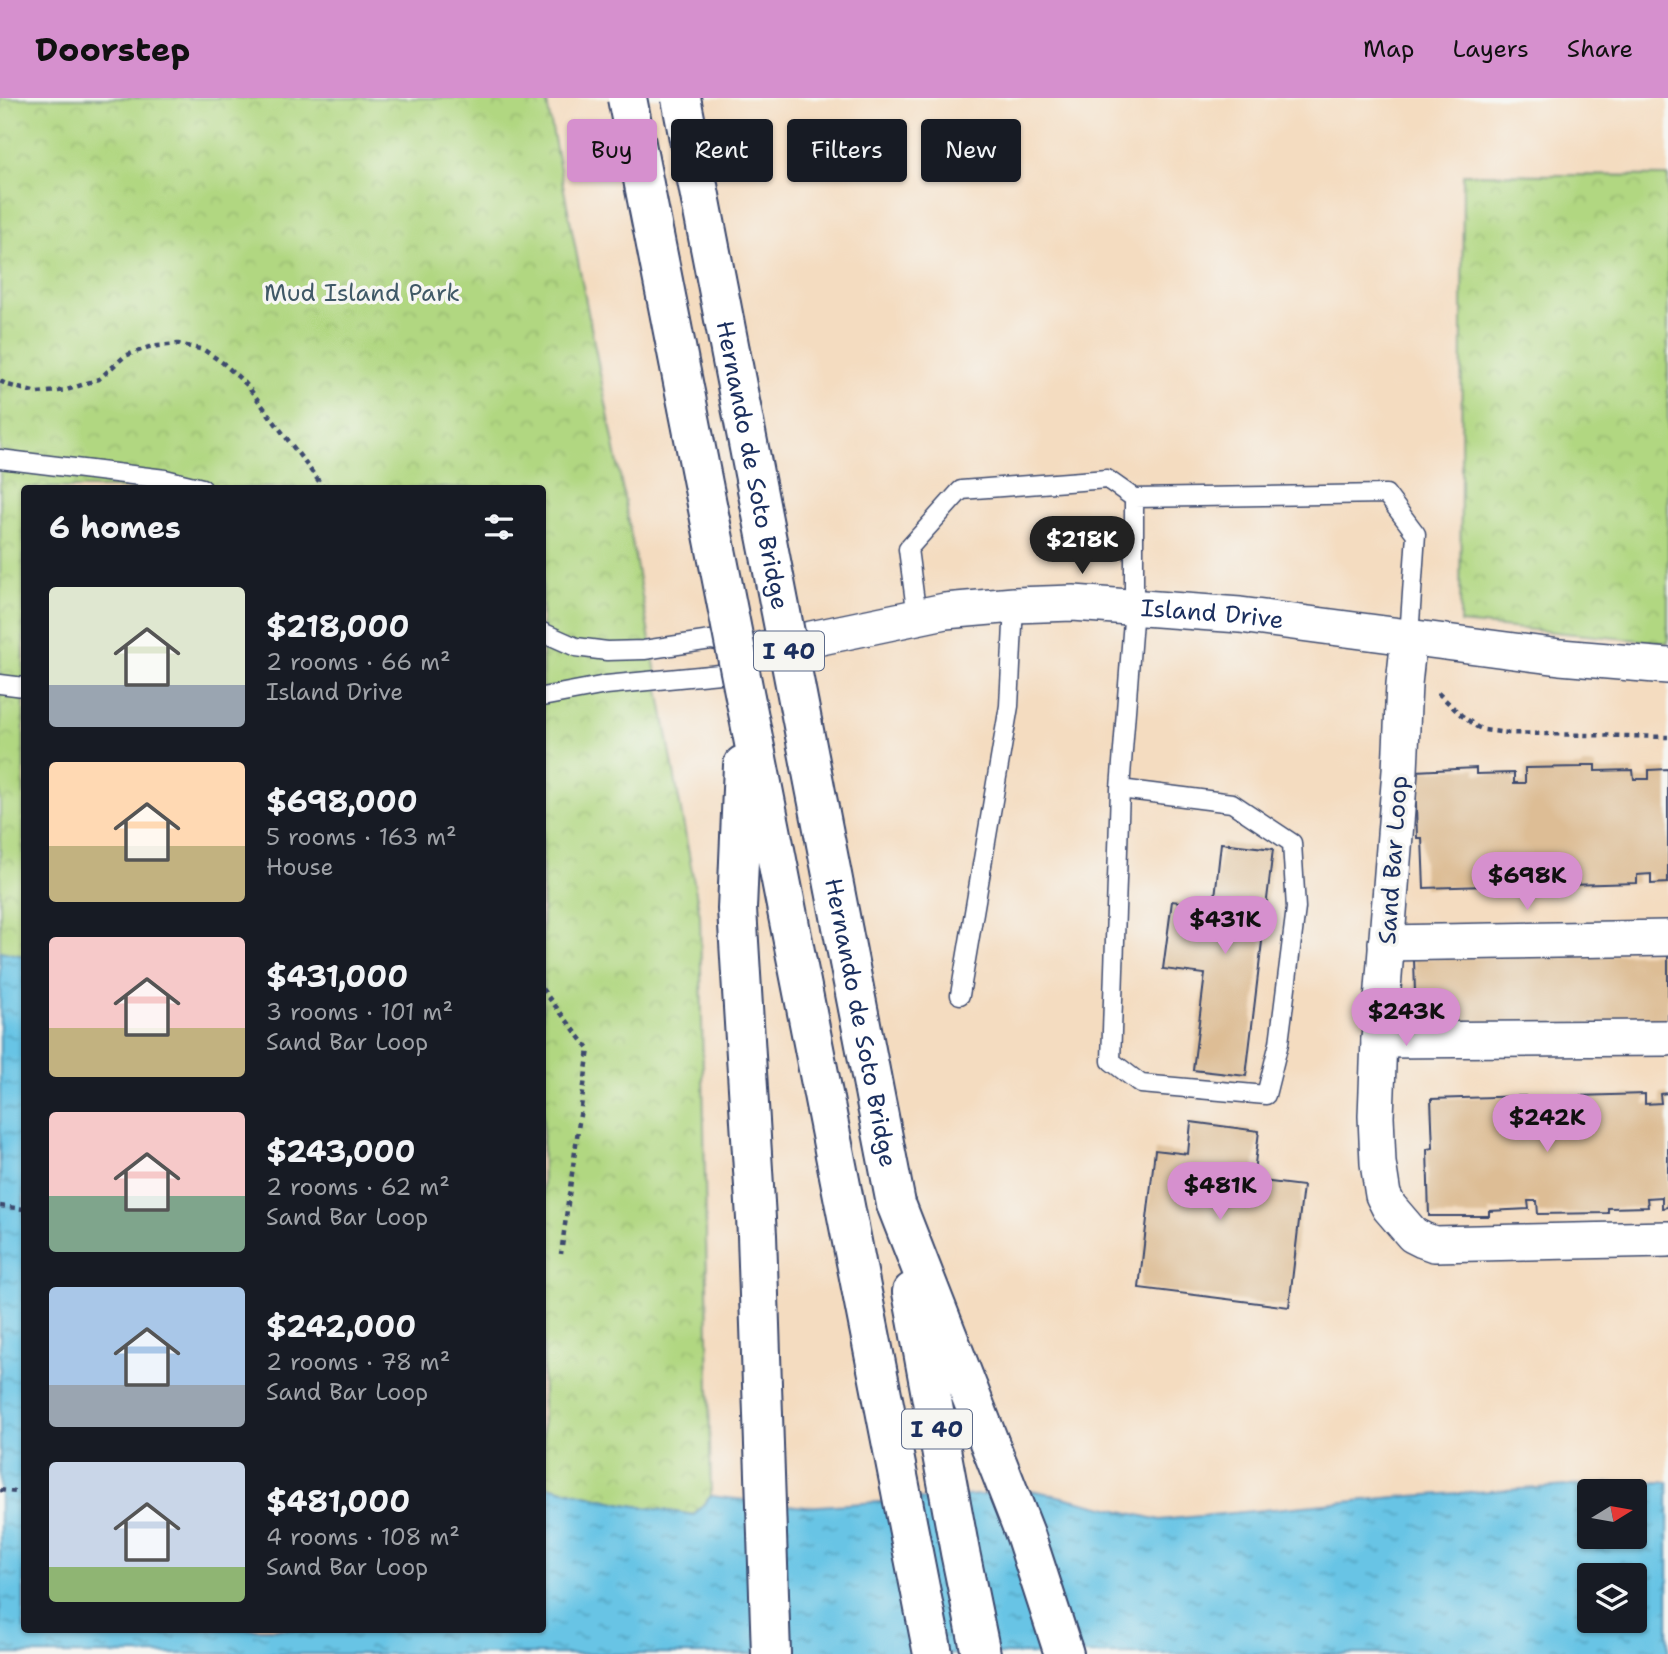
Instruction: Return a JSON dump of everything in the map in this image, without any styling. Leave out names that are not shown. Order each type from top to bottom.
[{"type":"highway","name":"I 40","points":[[628,98],[933,1654]]},
{"type":"highway","name":"Hernando de Soto Bridge","points":[[681,98],[896,1204]]},
{"type":"highway","points":[[746,702],[737,909],[757,1235],[771,1654]]},
{"type":"highway","name":"I 40","points":[[896,1204],[981,1654]]},
{"type":"highway","points":[[896,1204],[1025,1534],[1064,1654]]},
{"type":"street","name":"Island Drive","points":[[759,650],[944,611],[1073,603],[1240,615],[1560,657],[1668,666]]},
{"type":"street","name":"Sand Bar Loop","points":[[1409,637],[1379,1040],[1376,1116],[1383,1195],[1413,1235],[1434,1244],[1668,1239]]},
{"type":"street","points":[[1386,943],[1668,938]]},
{"type":"street","points":[[1379,1040],[1668,1038]]},
{"type":"lane","points":[[0,459],[165,479],[190,485]]},
{"type":"lane","points":[[916,617],[908,550],[961,490],[1107,480],[1134,499],[1386,494],[1416,534],[1409,637]]},
{"type":"lane","points":[[1119,789],[1232,803],[1292,843],[1296,908],[1279,1043],[1266,1095],[1141,1084],[1111,1061],[1119,789],[1134,607],[1134,499]]},
{"type":"lane","points":[[960,995],[1009,706],[1014,605]]},
{"type":"lane","points":[[546,634],[576,647],[607,651],[643,650],[711,640],[759,650]]},
{"type":"lane","points":[[546,696],[606,685],[720,674],[759,650]]},
{"type":"lane","points":[[0,684],[21,687]]},
{"type":"path","points":[[0,381],[37,393],[67,390],[99,379],[125,356],[149,347],[178,344],[204,350],[246,384],[322,485]]},
{"type":"path","points":[[1404,684],[1433,690],[1469,723],[1485,730],[1508,733],[1668,737]]},
{"type":"path","points":[[546,994],[589,1049],[561,1254]]},
{"type":"path","points":[[0,1206],[21,1209]]},
{"type":"path","points":[[0,1490],[21,1493]]},
{"type":"green space","name":"Mud Island Park","points":[[0,98],[546,98],[619,470],[700,915],[711,1496],[694,1515],[624,1504],[546,1486],[546,485],[21,485],[21,955],[0,951]]},
{"type":"green space","points":[[1463,174],[1668,176],[1668,643],[1460,623]]},
{"type":"water","points":[[0,951],[21,955],[21,1633],[546,1633],[546,1486],[624,1504],[694,1515],[711,1496],[805,1507],[1037,1491],[1160,1520],[1396,1497],[1577,1485],[1577,1549],[1647,1549],[1647,1482],[1668,1482],[1668,1654],[0,1654]]},
{"type":"building","points":[[1595,765],[1595,771],[1633,770],[1634,779],[1649,779],[1649,770],[1668,769],[1668,883],[1651,884],[1651,874],[1637,875],[1637,883],[1533,886],[1533,876],[1517,877],[1517,885],[1424,888],[1422,838],[1417,838],[1415,771],[1476,768],[1476,774],[1514,773],[1514,783],[1525,783],[1525,768]]},
{"type":"building","points":[[1221,843],[1273,849],[1246,1076],[1193,1070],[1205,974],[1163,969],[1172,901],[1214,906]]},
{"type":"building","points":[[1668,953],[1668,1021],[1416,1027],[1414,959]]},
{"type":"building","points":[[1668,1093],[1668,1207],[1662,1208],[1662,1197],[1647,1198],[1648,1207],[1608,1208],[1608,1213],[1538,1214],[1537,1201],[1528,1201],[1529,1209],[1489,1211],[1489,1216],[1429,1216],[1427,1149],[1433,1148],[1431,1099],[1525,1096],[1526,1106],[1542,1106],[1542,1097],[1645,1094],[1645,1104],[1661,1103],[1660,1094]]},
{"type":"building","points":[[1191,1122],[1259,1131],[1253,1180],[1303,1186],[1289,1307],[1139,1288],[1155,1150],[1188,1154]]}]
